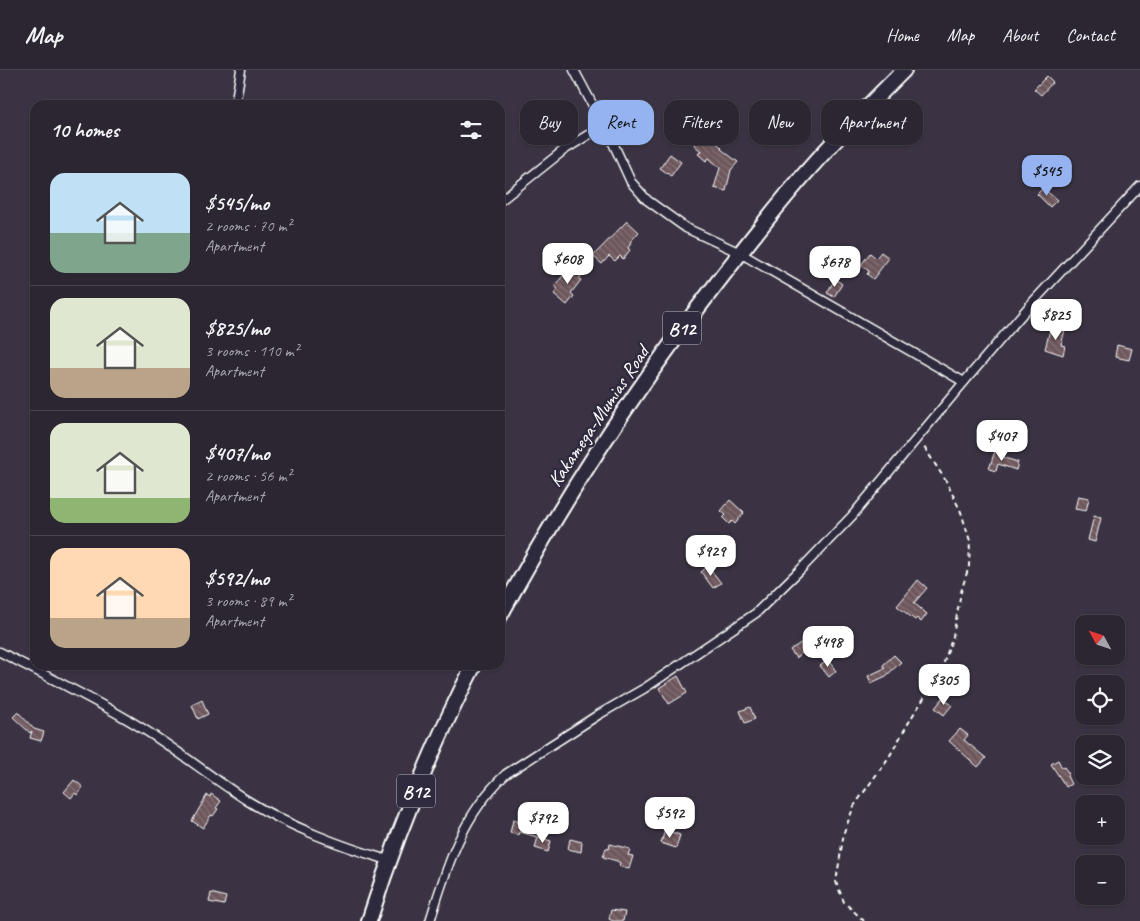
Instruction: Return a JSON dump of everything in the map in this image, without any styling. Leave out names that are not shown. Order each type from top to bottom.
[{"type":"highway","name":"Kakamega-Mumias Road","points":[[505,607],[559,511],[633,396],[679,332],[740,253],[810,168],[904,70]]},
{"type":"highway","name":"B12","points":[[369,921],[388,860],[418,787],[471,670]]},
{"type":"street","points":[[236,100],[241,70]]},
{"type":"street","points":[[574,70],[590,100]]},
{"type":"street","points":[[505,197],[564,150],[588,135]]},
{"type":"street","points":[[613,145],[631,182],[647,200],[686,228],[740,253],[964,382]]},
{"type":"street","points":[[430,921],[450,860],[461,834],[495,784],[506,774],[645,688],[756,613],[795,576],[852,516],[1031,304],[1140,186]]},
{"type":"street","points":[[0,652],[30,668]]},
{"type":"street","points":[[34,670],[126,718],[182,754],[250,802],[302,828],[362,852],[388,860]]},
{"type":"path","points":[[864,921],[844,902],[836,882],[844,832],[854,806],[889,757],[912,715],[940,674],[953,636],[961,592],[969,566],[970,541],[961,512],[946,482],[918,438]]},
{"type":"building","points":[[1047,76],[1053,82],[1041,95],[1034,89]]},
{"type":"building","points":[[694,145],[719,145],[721,149],[738,162],[731,170],[726,191],[714,188],[720,168],[709,158],[706,161],[698,154],[701,151]]},
{"type":"building","points":[[670,154],[681,162],[671,176],[660,168]]},
{"type":"building","points":[[1043,188],[1057,200],[1050,207],[1037,194]]},
{"type":"building","points":[[627,221],[639,232],[630,242],[628,248],[630,250],[623,259],[620,256],[615,261],[609,256],[602,264],[593,256]]},
{"type":"building","points":[[881,252],[889,258],[873,279],[867,274],[869,271],[861,265],[870,253],[876,258]]},
{"type":"building","points":[[571,267],[574,270],[576,268],[583,274],[579,279],[581,280],[571,293],[574,296],[567,305],[554,294],[558,289],[554,286]]},
{"type":"building","points":[[835,279],[842,284],[834,297],[827,293]]},
{"type":"building","points":[[1051,326],[1065,330],[1061,345],[1065,346],[1063,355],[1045,349]]},
{"type":"building","points":[[1117,345],[1132,349],[1129,360],[1115,357]]},
{"type":"building","points":[[995,451],[1005,454],[1004,458],[1018,462],[1016,470],[998,464],[996,471],[989,469]]},
{"type":"building","points":[[1078,496],[1089,498],[1086,511],[1075,509]]},
{"type":"building","points":[[730,500],[744,513],[735,524],[732,521],[729,524],[723,518],[726,515],[721,511]]},
{"type":"building","points":[[1094,516],[1101,518],[1095,542],[1088,540]]},
{"type":"building","points":[[708,566],[721,583],[713,588],[701,572]]},
{"type":"building","points":[[918,580],[927,588],[914,603],[927,614],[921,622],[917,618],[915,620],[897,606]]},
{"type":"building","points":[[820,630],[824,636],[796,658],[790,650]]},
{"type":"building","points":[[894,655],[901,662],[886,676],[871,683],[868,676],[885,668],[883,665]]},
{"type":"building","points":[[828,660],[836,671],[829,677],[820,666]]},
{"type":"building","points":[[678,676],[687,693],[669,704],[659,688]]},
{"type":"building","points":[[943,698],[952,705],[944,715],[935,708]]},
{"type":"building","points":[[202,700],[208,714],[198,719],[192,705]]},
{"type":"building","points":[[750,707],[755,719],[745,723],[740,711]]},
{"type":"building","points":[[18,712],[34,729],[44,732],[41,741],[30,738],[32,731],[30,733],[13,717]]},
{"type":"building","points":[[960,729],[968,735],[964,740],[986,758],[978,767],[949,741]]},
{"type":"building","points":[[1058,760],[1062,768],[1064,767],[1069,774],[1067,776],[1071,784],[1066,787],[1051,764]]},
{"type":"building","points":[[74,780],[83,787],[77,795],[75,793],[71,798],[64,792]]},
{"type":"building","points":[[211,794],[221,801],[216,808],[218,809],[213,816],[211,815],[203,828],[192,821],[207,795],[210,797]]},
{"type":"building","points":[[513,820],[540,828],[537,837],[519,832],[518,835],[510,833]]},
{"type":"building","points":[[665,830],[680,835],[676,848],[661,843]]},
{"type":"building","points":[[538,837],[551,841],[548,852],[535,848]]},
{"type":"building","points":[[570,839],[582,842],[581,852],[568,849]]},
{"type":"building","points":[[610,844],[630,849],[628,855],[633,856],[629,869],[619,866],[620,863],[617,861],[603,857],[606,848],[609,849]]},
{"type":"building","points":[[211,893],[226,897],[224,905],[209,902]]},
{"type":"building","points":[[611,910],[625,912],[623,921],[609,919]]}]
